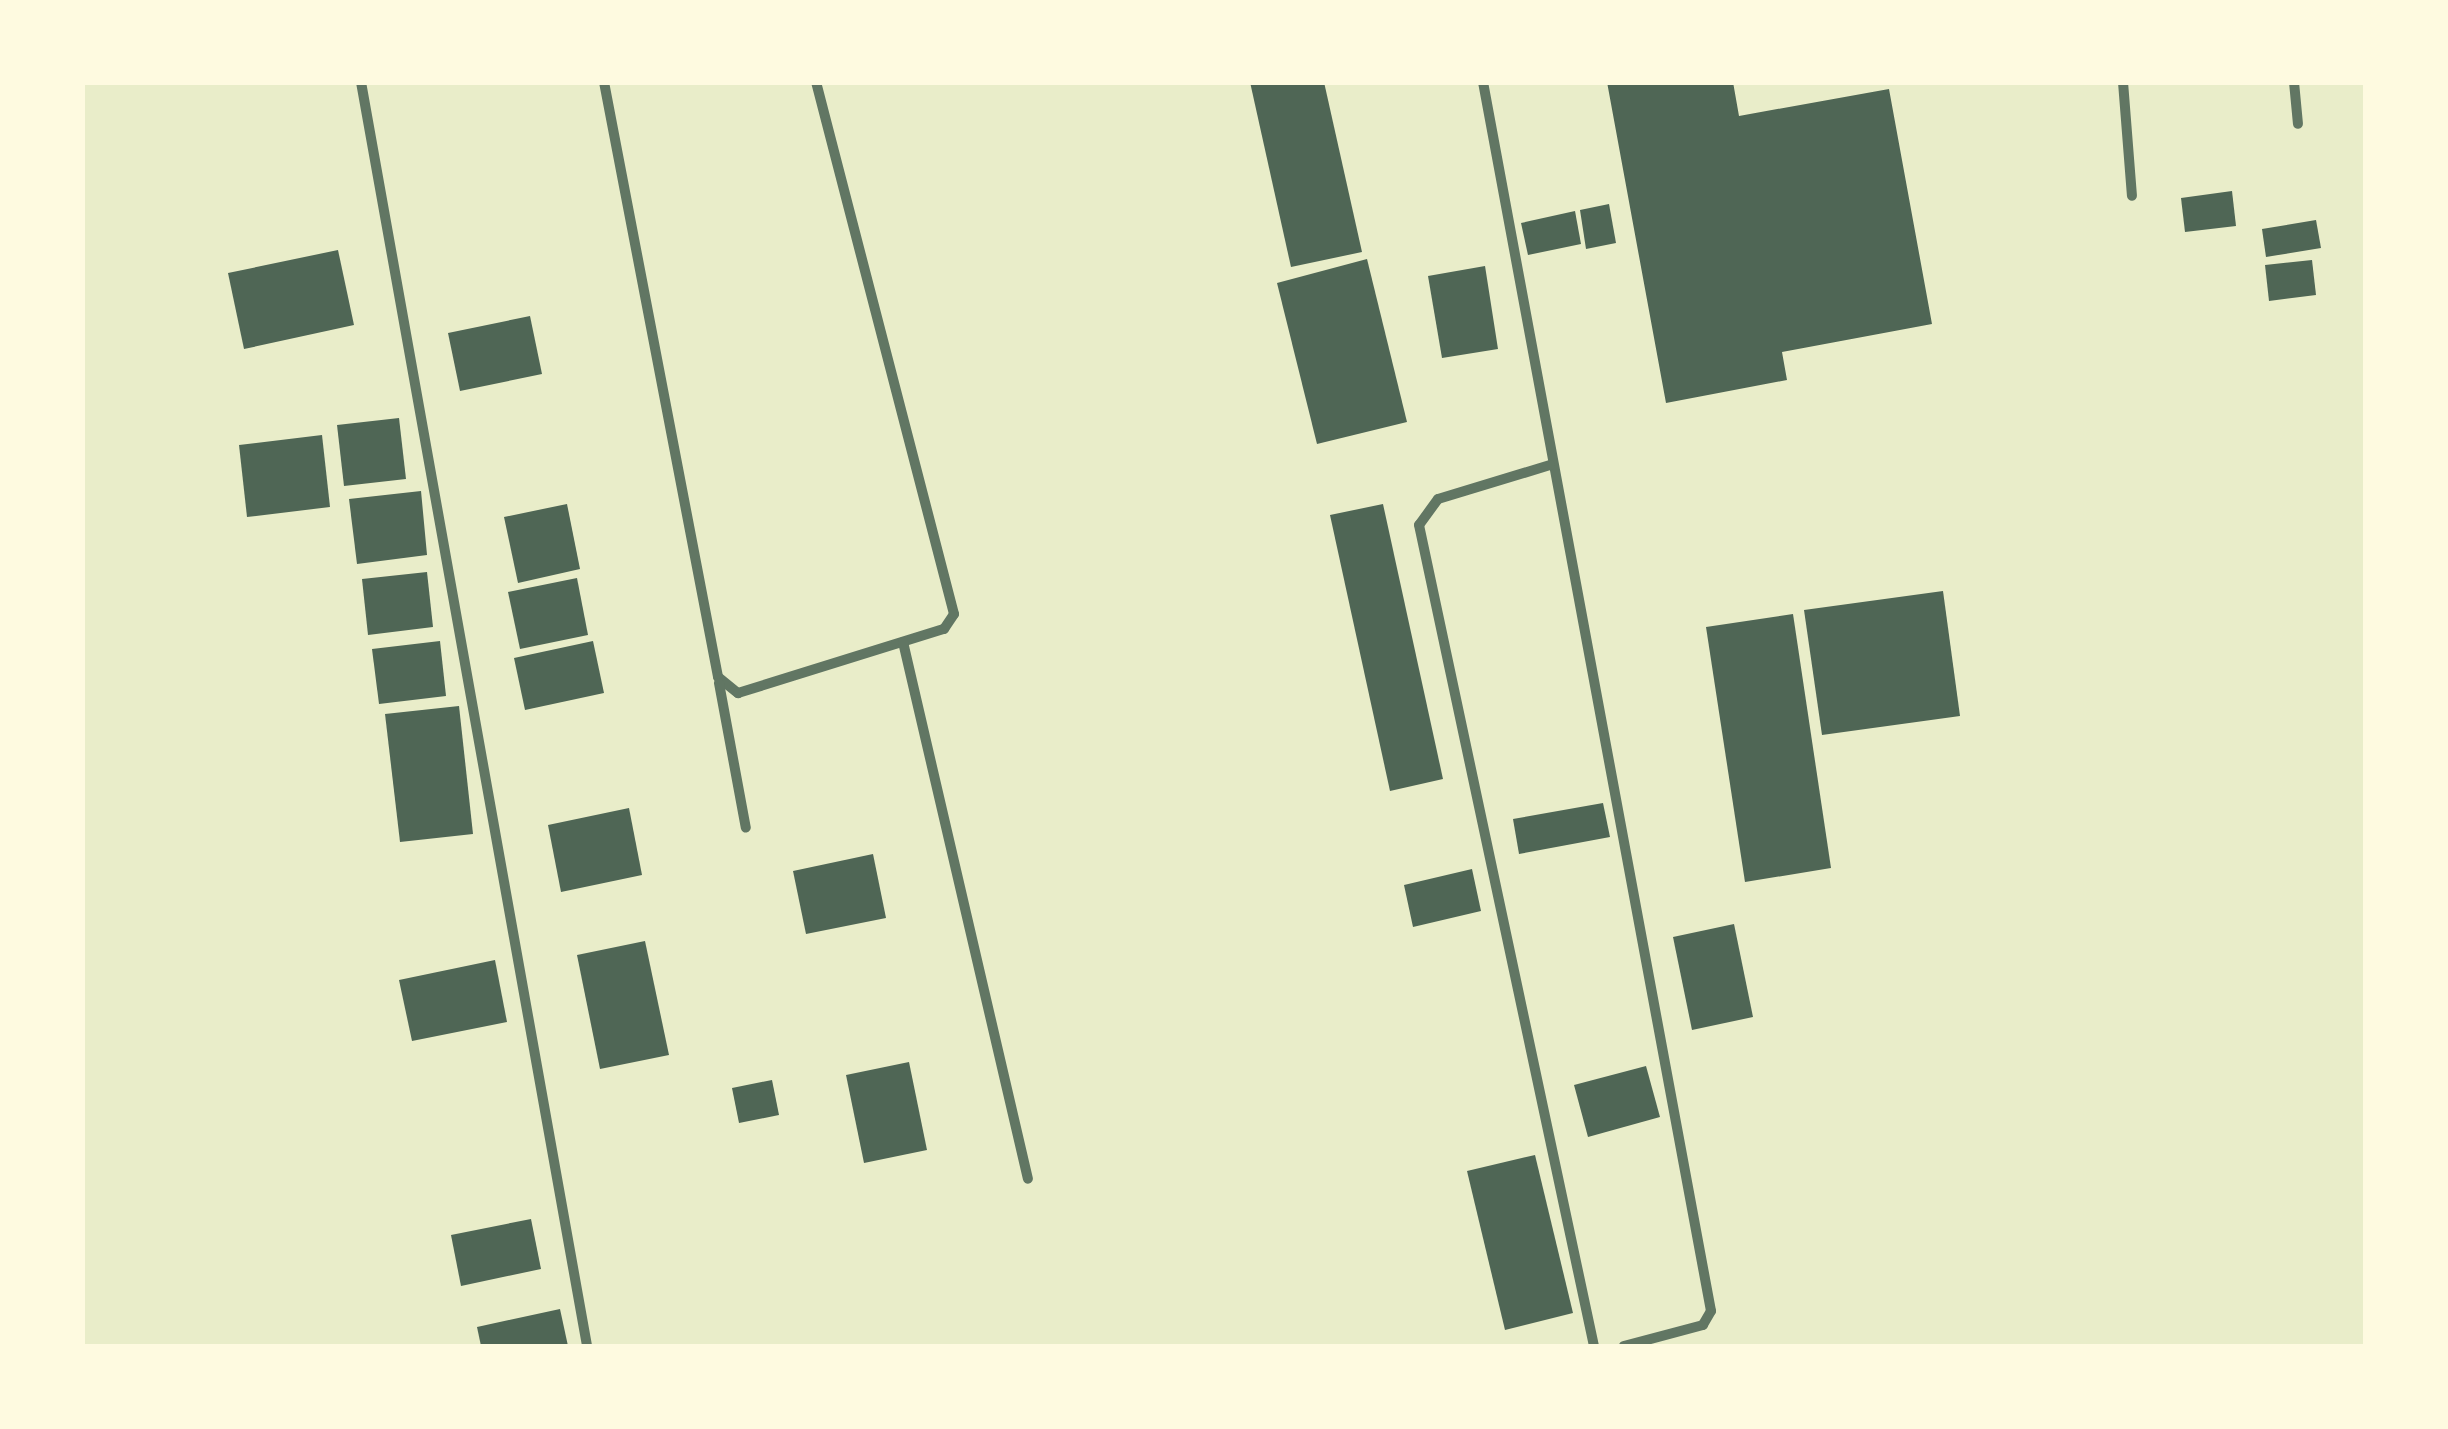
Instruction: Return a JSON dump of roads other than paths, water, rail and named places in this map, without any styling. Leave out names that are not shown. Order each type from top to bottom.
[{"type":"street","points":[[361,82],[587,1346]]},
{"type":"street","points":[[604,82],[746,828]]},
{"type":"street","points":[[718,677],[738,693],[944,629],[953,594],[816,82]]},
{"type":"street","points":[[1484,82],[1550,465],[1712,1311],[1703,1325],[1624,1346]]},
{"type":"street","points":[[2122,82],[2132,196]]},
{"type":"street","points":[[2294,82],[2298,124]]},
{"type":"street","points":[[1550,465],[1438,500],[1419,524],[1594,1346]]},
{"type":"street","points":[[904,642],[1028,1178]]}]
